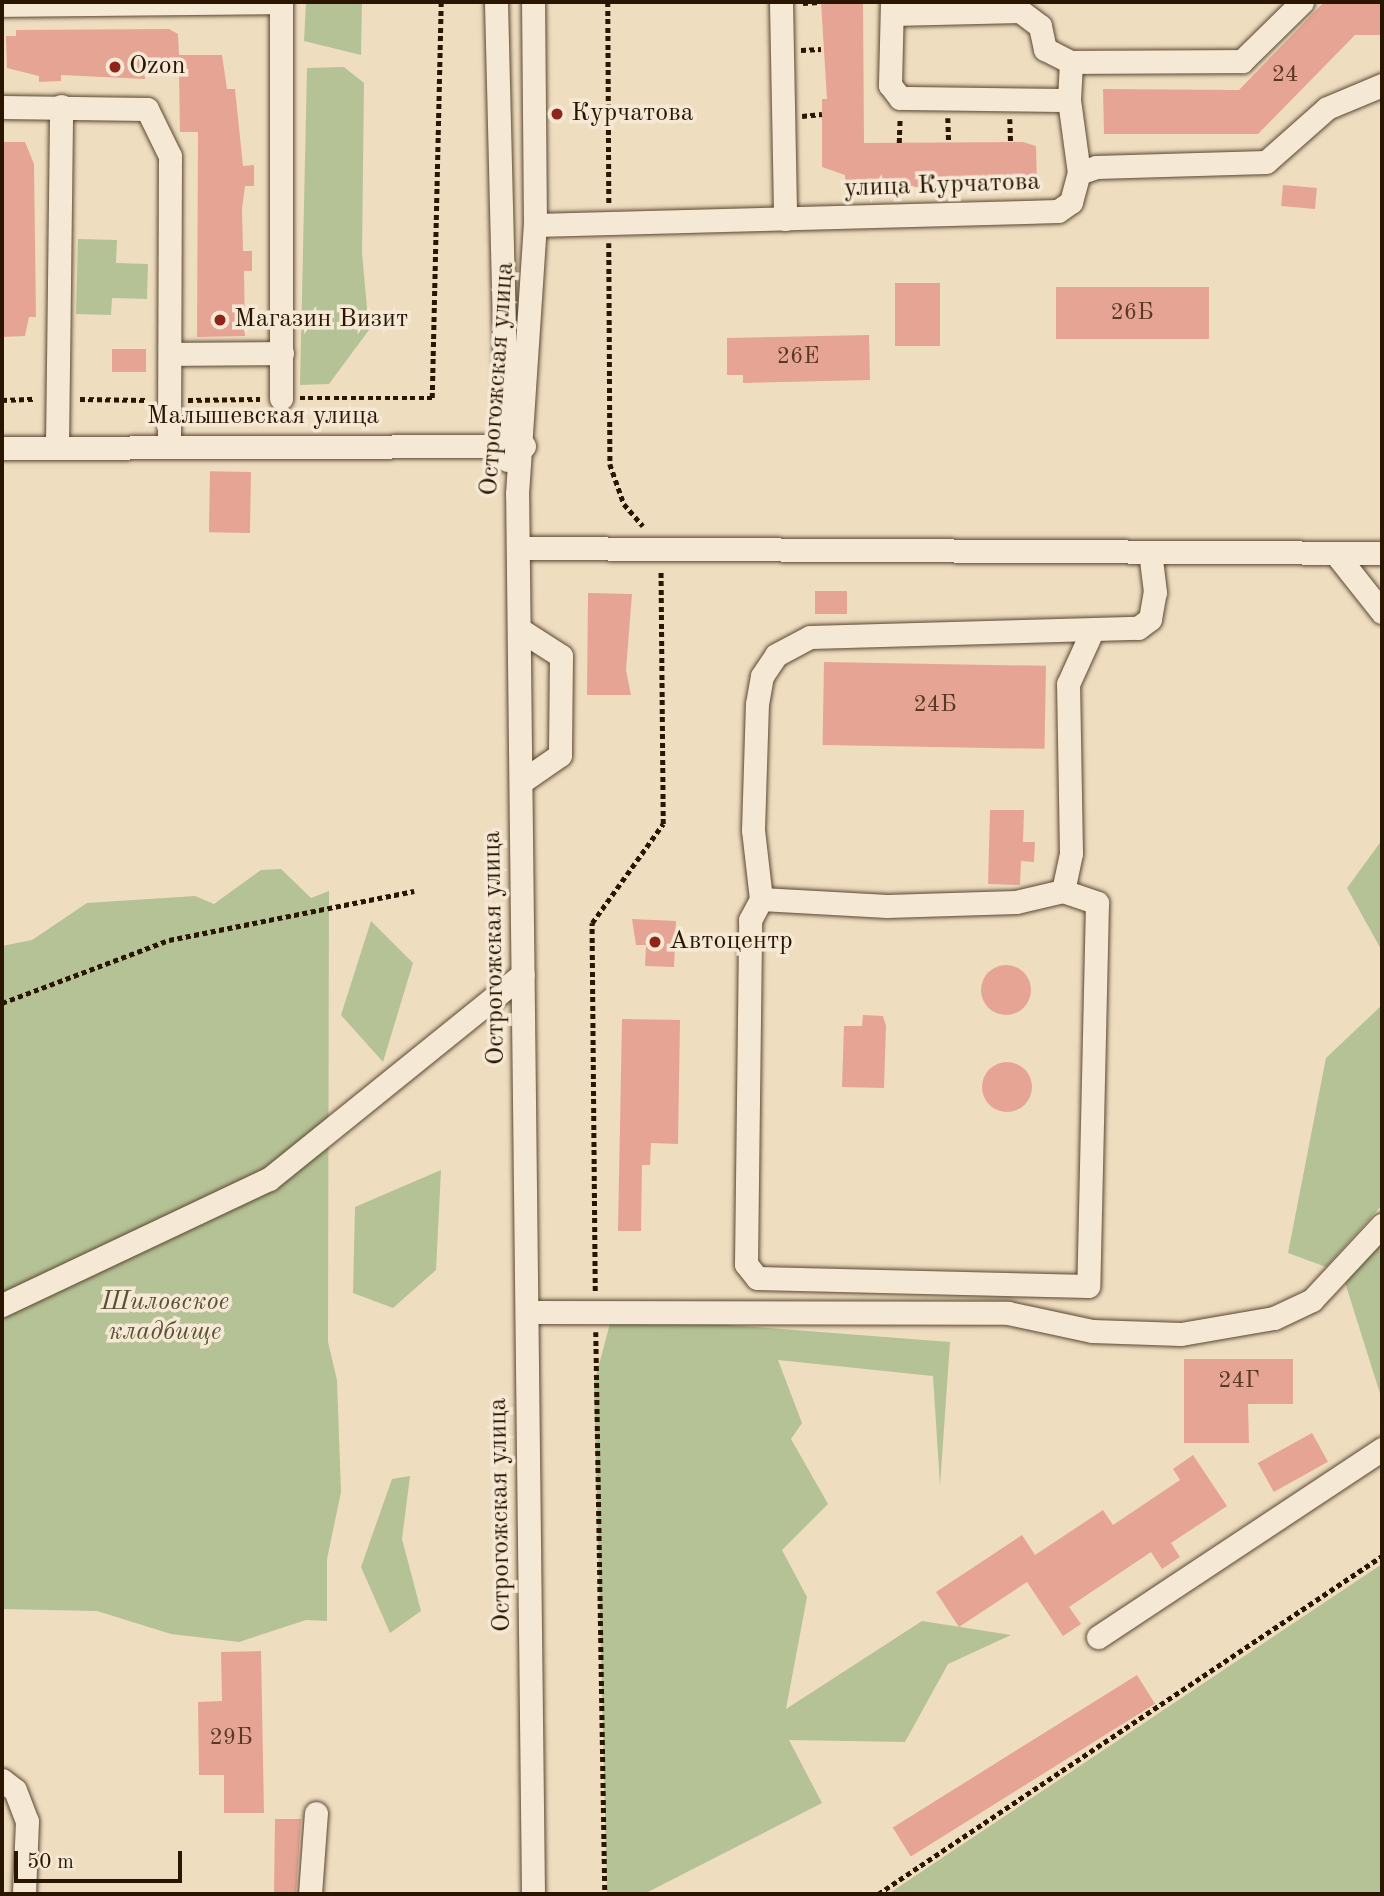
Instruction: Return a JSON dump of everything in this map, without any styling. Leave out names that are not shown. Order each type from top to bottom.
[{"type":"street","points":[[2,5],[281,2],[281,398]]},
{"type":"street","points":[[496,2],[513,447]]},
{"type":"street","name":"Острогожская улица","points":[[533,2],[535,225],[513,447],[519,548],[533,1894]]},
{"type":"street","points":[[781,2],[785,219]]},
{"type":"street","points":[[1069,100],[900,98],[890,85],[892,8],[1020,11],[1040,26],[1045,49],[1071,62],[1242,61],[1302,2]]},
{"type":"street","points":[[1071,62],[1069,100],[1079,173],[1266,162],[1326,108],[1382,85]]},
{"type":"street","points":[[57,447],[61,106]]},
{"type":"street","points":[[2,107],[147,109],[170,156],[169,444]]},
{"type":"street","name":"улица Курчатова","points":[[535,225],[609,227],[1058,211],[1071,202],[1079,173]]},
{"type":"street","points":[[170,354],[282,353]]},
{"type":"street","name":"Малышевская улица","points":[[2,448],[169,444],[513,447]]},
{"type":"street","points":[[519,548],[1150,554],[1382,552]]},
{"type":"street","points":[[761,899],[887,906],[1016,902],[1063,891],[1097,903],[1088,1286],[757,1278],[746,1264],[750,920],[761,899],[753,830],[757,704],[762,676],[776,655],[810,637],[1138,628],[1150,619],[1155,592],[1150,554]]},
{"type":"street","points":[[1336,554],[1382,612]]},
{"type":"street","points":[[519,629],[561,656],[560,755],[521,782]]},
{"type":"street","points":[[1063,891],[1072,853],[1068,684],[1092,631]]},
{"type":"street","points":[[2,1305],[269,1179],[523,974]]},
{"type":"street","points":[[527,1312],[595,1317],[1008,1313],[1092,1331],[1181,1334],[1274,1318],[1312,1300],[1382,1225]]},
{"type":"street","points":[[1098,1637],[1382,1449]]},
{"type":"street","points":[[2,1780],[15,1790],[27,1821],[24,1894]]},
{"type":"street","points":[[310,1894],[316,1813]]},
{"type":"path","points":[[2,400],[432,398],[441,2]]},
{"type":"path","points":[[606,1894],[595,1317],[592,923],[663,824],[660,548],[624,504],[610,464],[608,2]]},
{"type":"path","points":[[2,1003],[169,940],[414,891]]},
{"type":"path","points":[[878,1894],[1382,1556]]},
{"type":"green space","points":[[306,2],[362,2],[361,55],[304,41]]},
{"type":"green space","points":[[344,67],[364,83],[362,253],[369,330],[329,384],[300,385],[307,68]]},
{"type":"green space","points":[[78,239],[117,240],[116,263],[148,264],[147,299],[112,298],[111,315],[76,314]]},
{"type":"green space","points":[[1382,840],[1382,951],[1347,888]]},
{"type":"green space","name":"Шиловское кладбище","points":[[281,869],[311,898],[329,891],[328,1342],[337,1380],[341,1492],[327,1559],[327,1621],[306,1620],[239,1642],[171,1634],[97,1611],[2,1609],[2,946],[32,940],[87,903],[195,896],[214,904],[261,870]]},
{"type":"green space","points":[[371,921],[413,963],[383,1062],[341,1015]]},
{"type":"green space","points":[[1382,1005],[1382,1205],[1326,1267],[1288,1253],[1326,1058]]},
{"type":"green space","points":[[441,1170],[436,1270],[393,1308],[353,1293],[355,1207]]},
{"type":"green space","points":[[1382,1241],[1382,1400],[1343,1276]]},
{"type":"green space","points":[[612,1316],[950,1342],[940,1486],[933,1376],[778,1360],[802,1423],[791,1439],[828,1504],[782,1550],[807,1597],[786,1709],[922,1621],[1011,1635],[948,1664],[905,1742],[789,1740],[822,1803],[644,1894],[607,1894],[594,1383]]},
{"type":"green space","points":[[410,1476],[402,1539],[421,1611],[390,1633],[361,1567],[392,1479]]},
{"type":"green space","points":[[1382,1564],[1382,1894],[888,1894]]},
{"type":"building","points":[[821,2],[863,2],[864,143],[1023,142],[1036,146],[1037,185],[846,188],[845,175],[822,167],[822,99],[827,99]]},
{"type":"building","points":[[1324,2],[1382,2],[1382,35],[1355,35],[1258,134],[1104,134],[1103,89],[1239,90]]},
{"type":"building","points":[[169,29],[178,34],[179,55],[222,55],[227,89],[235,89],[243,166],[254,165],[254,186],[245,186],[242,209],[243,251],[252,251],[252,271],[244,271],[245,336],[197,337],[198,132],[180,132],[179,73],[145,73],[145,79],[61,75],[61,81],[39,82],[39,76],[7,68],[6,36],[16,36],[16,30]]},
{"type":"building","points":[[2,142],[25,142],[34,164],[36,317],[29,317],[25,336],[2,337]]},
{"type":"building","points":[[1283,185],[1317,188],[1315,209],[1281,206]]},
{"type":"building","points":[[895,283],[940,283],[940,346],[895,346]]},
{"type":"building","points":[[1056,287],[1209,287],[1209,339],[1056,339]]},
{"type":"building","points":[[869,335],[870,380],[743,383],[743,375],[727,375],[727,338]]},
{"type":"building","points":[[112,349],[146,349],[146,372],[112,372]]},
{"type":"building","points":[[210,471],[251,472],[250,533],[209,532]]},
{"type":"building","points":[[815,591],[847,591],[847,614],[815,614]]},
{"type":"building","points":[[588,593],[632,594],[626,670],[631,695],[587,695]]},
{"type":"building","points":[[824,662],[1046,666],[1045,749],[823,745]]},
{"type":"building","points":[[990,810],[1024,810],[1023,842],[1035,842],[1034,862],[1021,861],[1020,885],[988,884]]},
{"type":"building","name":"Автоцентр","points":[[632,919],[676,921],[674,967],[645,966],[646,945],[636,945]]},
{"type":"building","points":[[1006,965],[1023,973],[1031,990],[1023,1007],[1006,1015],[989,1007],[981,990],[989,973]]},
{"type":"building","points":[[863,1015],[883,1016],[886,1026],[884,1088],[842,1087],[844,1026],[862,1026]]},
{"type":"building","points":[[622,1019],[680,1020],[678,1144],[651,1143],[650,1165],[642,1165],[641,1231],[618,1231]]},
{"type":"building","points":[[1007,1062],[1024,1070],[1032,1087],[1024,1104],[1007,1112],[990,1104],[982,1087],[990,1070]]},
{"type":"building","points":[[1184,1359],[1293,1359],[1293,1404],[1248,1404],[1249,1443],[1184,1443]]},
{"type":"building","points":[[1312,1433],[1328,1462],[1274,1492],[1258,1463]]},
{"type":"building","points":[[1193,1455],[1227,1506],[1171,1543],[1180,1557],[1162,1569],[1151,1552],[1069,1607],[1081,1624],[1063,1636],[1027,1582],[959,1627],[936,1592],[1022,1535],[1035,1555],[1103,1510],[1113,1525],[1180,1480],[1173,1469]]},
{"type":"building","points":[[261,1651],[264,1813],[224,1813],[224,1775],[199,1775],[198,1702],[222,1701],[221,1652]]},
{"type":"building","points":[[1137,1675],[1155,1704],[911,1856],[893,1828]]},
{"type":"building","points":[[275,1819],[301,1819],[296,1894],[274,1894]]},
{"type":"place","name":"Ozon","points":[[115,67]]},
{"type":"place","name":"Курчатова","points":[[557,114]]},
{"type":"place","name":"Магазин Визит","points":[[220,320]]},
{"type":"place","name":"Автоцентр","points":[[655,942]]}]
